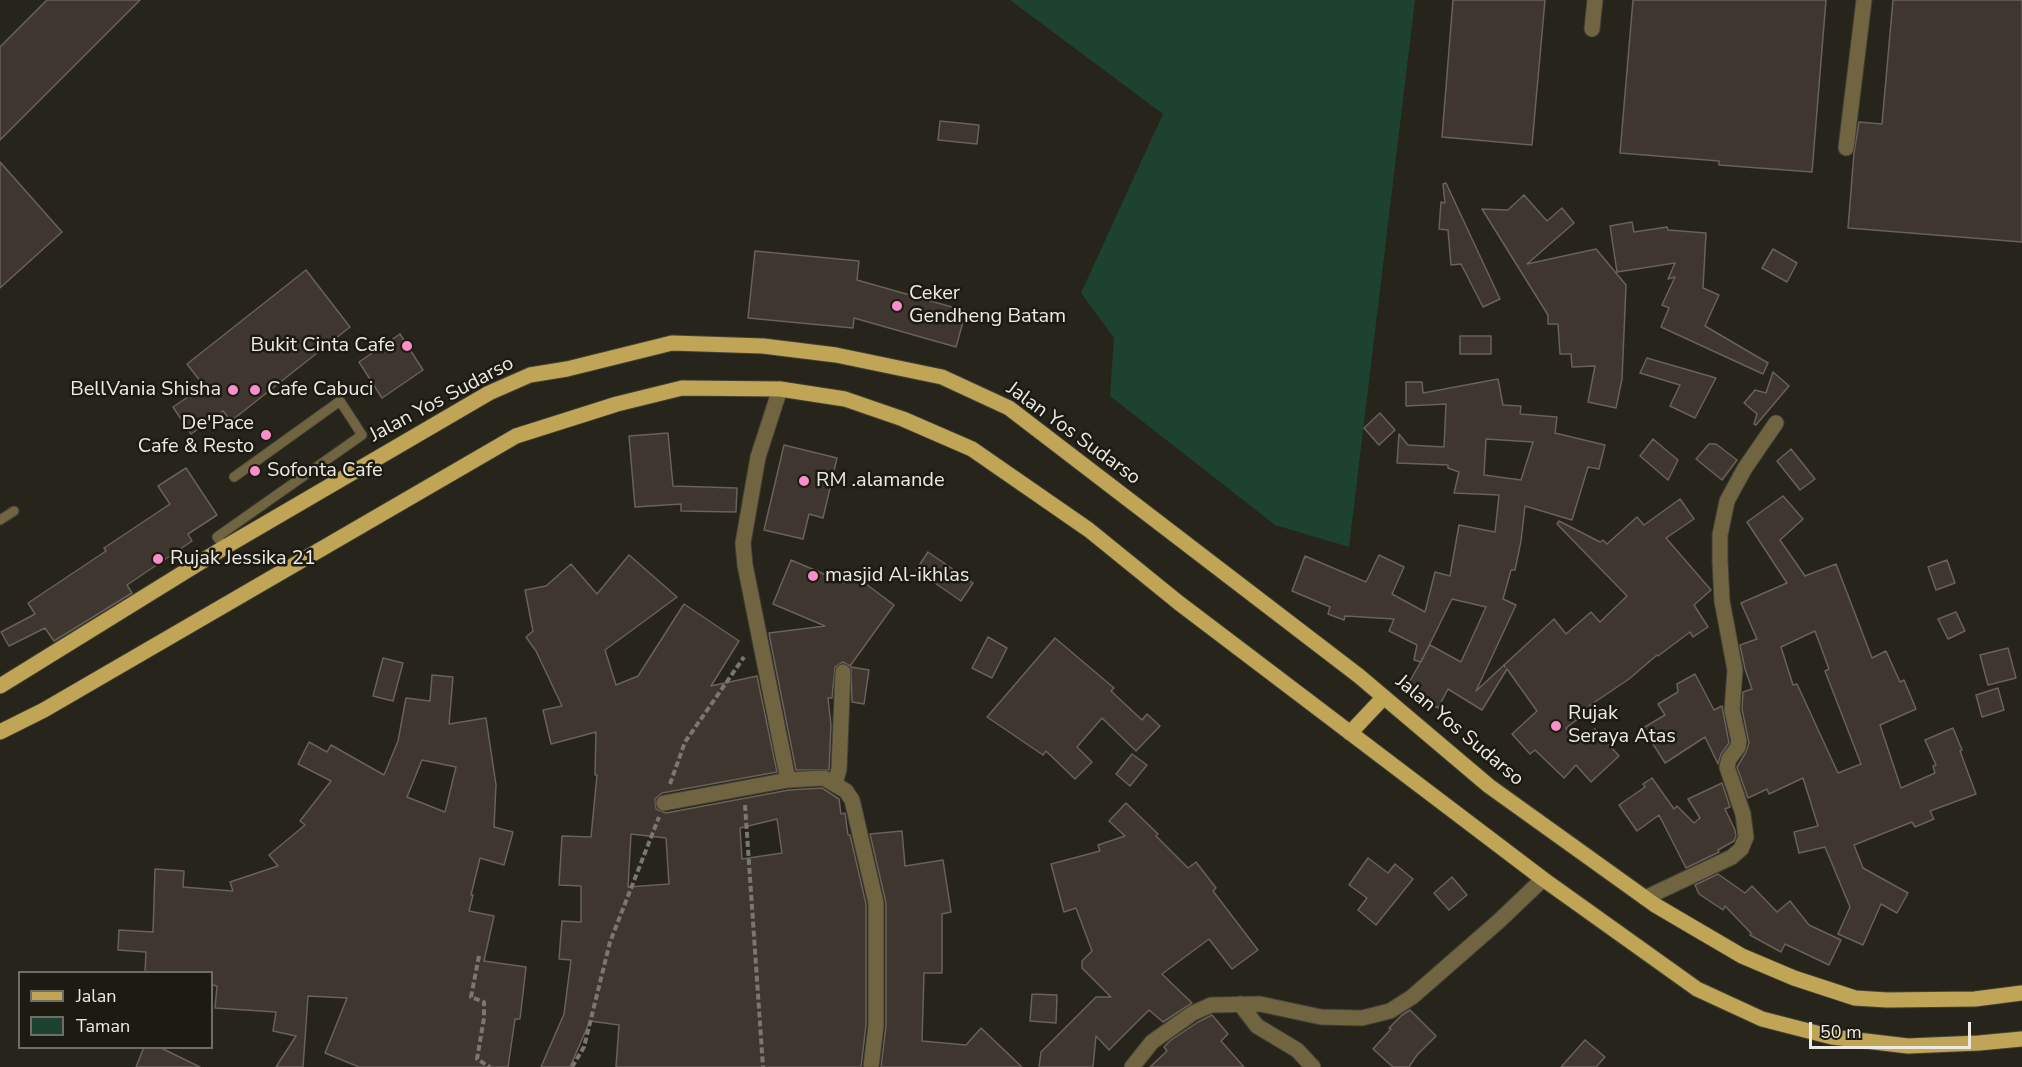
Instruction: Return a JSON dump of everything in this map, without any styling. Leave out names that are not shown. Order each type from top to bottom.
[{"type":"main road","name":"Jalan Yos Sudarso","points":[[0,686],[225,548],[489,393],[530,375],[567,369],[672,343],[763,346],[836,355],[942,377],[1009,408],[1359,676],[1489,786],[1645,898],[1742,956],[1794,978],[1855,998],[1975,999],[2022,993]]},
{"type":"main road","points":[[0,732],[44,710],[516,436],[617,404],[682,388],[780,388],[845,399],[903,418],[972,449],[1089,530],[1179,603],[1543,879],[1697,989],[1762,1019],[1832,1037],[1908,1046],[2022,1039]]},
{"type":"main road","points":[[1350,733],[1384,697]]},
{"type":"street","points":[[1592,29],[1595,0]]},
{"type":"street","points":[[1846,148],[1864,0]]},
{"type":"street","points":[[780,388],[758,457],[743,543],[745,565],[788,780]]},
{"type":"street","points":[[1645,898],[1732,857],[1742,849],[1746,837],[1740,806],[1727,767],[1739,741],[1732,710],[1735,670],[1722,601],[1720,535],[1727,501],[1745,468],[1776,423]]},
{"type":"street","points":[[835,784],[839,769],[843,672]]},
{"type":"street","points":[[664,803],[788,780],[824,778],[846,791],[852,800],[876,903],[876,1026],[870,1067]]},
{"type":"street","points":[[1132,1067],[1152,1042],[1193,1013],[1211,1005],[1260,1004],[1321,1017],[1362,1018],[1390,1011],[1412,997],[1543,879]]},
{"type":"street","points":[[1240,1004],[1257,1026],[1297,1050],[1313,1067]]},
{"type":"lane","points":[[225,548],[217,537],[362,435],[340,401],[234,477]]},
{"type":"lane","points":[[0,520],[14,511]]},
{"type":"path","points":[[572,1067],[584,1047],[610,942],[685,742],[744,658],[761,639]]},
{"type":"path","points":[[744,789],[763,1067]]},
{"type":"path","points":[[479,956],[471,997],[484,1002],[484,1018],[477,1059],[490,1067]]},
{"type":"green space","points":[[1010,0],[1415,0],[1349,547],[1275,525],[1110,396],[1114,338],[1081,293],[1163,114]]},
{"type":"building","points":[[47,0],[140,0],[0,140],[0,47]]},
{"type":"building","points":[[1453,0],[1545,0],[1532,145],[1442,137]]},
{"type":"building","points":[[1633,0],[1826,0],[1812,172],[1719,165],[1719,161],[1620,153]]},
{"type":"building","points":[[1893,0],[2022,0],[2022,242],[1848,228],[1859,122],[1882,124]]},
{"type":"building","points":[[940,121],[979,125],[977,144],[938,140]]},
{"type":"building","points":[[0,162],[62,232],[0,288]]},
{"type":"building","points":[[1446,183],[1500,299],[1483,307],[1461,264],[1451,265],[1448,230],[1439,229],[1441,202],[1445,203],[1443,184]]},
{"type":"building","points":[[1524,195],[1547,221],[1562,208],[1574,223],[1527,264],[1596,249],[1626,285],[1622,379],[1616,408],[1588,402],[1595,366],[1572,367],[1571,354],[1560,354],[1558,324],[1548,324],[1548,315],[1482,209],[1508,210]]},
{"type":"building","points":[[1632,222],[1634,232],[1667,227],[1668,230],[1706,233],[1703,288],[1719,295],[1705,326],[1768,363],[1763,374],[1661,327],[1669,308],[1662,305],[1675,277],[1668,279],[1675,263],[1617,272],[1610,226]]},
{"type":"building","points":[[1773,249],[1797,263],[1787,282],[1762,268]]},
{"type":"building","points":[[755,251],[859,261],[857,280],[966,311],[956,347],[854,318],[853,328],[748,318]]},
{"type":"building","points":[[306,270],[350,327],[231,421],[223,411],[191,434],[173,407],[204,386],[187,364]]},
{"type":"building","points":[[400,334],[423,370],[382,398],[359,362]]},
{"type":"building","points":[[1460,336],[1491,336],[1491,354],[1460,354]]},
{"type":"building","points":[[1647,358],[1716,378],[1695,418],[1670,406],[1680,385],[1640,373]]},
{"type":"building","points":[[1773,372],[1789,386],[1756,425],[1754,424],[1757,414],[1744,403],[1755,390],[1766,393]]},
{"type":"building","points":[[1498,379],[1503,405],[1521,406],[1520,414],[1557,417],[1555,433],[1605,445],[1599,469],[1588,467],[1572,520],[1525,506],[1515,570],[1511,570],[1503,599],[1516,605],[1476,691],[1554,619],[1566,634],[1591,612],[1600,622],[1627,596],[1557,524],[1559,521],[1600,542],[1603,540],[1607,544],[1637,517],[1644,525],[1680,499],[1694,519],[1666,538],[1711,590],[1694,605],[1708,627],[1693,637],[1690,632],[1657,655],[1629,679],[1589,706],[1591,709],[1566,728],[1574,740],[1595,729],[1619,756],[1591,782],[1576,765],[1564,778],[1535,750],[1530,754],[1512,734],[1537,711],[1507,669],[1482,710],[1448,689],[1438,708],[1405,690],[1421,662],[1414,660],[1417,645],[1389,631],[1394,619],[1345,616],[1344,620],[1328,614],[1330,607],[1292,591],[1305,556],[1366,582],[1379,555],[1404,567],[1392,594],[1425,612],[1435,572],[1450,576],[1459,525],[1495,532],[1499,495],[1454,493],[1459,472],[1448,468],[1448,465],[1397,463],[1399,434],[1408,445],[1444,447],[1446,404],[1406,406],[1406,382],[1422,382],[1423,393]],"holes":[[[1486,439],[1533,442],[1521,480],[1484,475]],[[1452,599],[1486,607],[1461,662],[1430,645],[1424,655]]]},
{"type":"building","points":[[1380,413],[1395,430],[1379,445],[1364,428]]},
{"type":"building","points":[[668,433],[673,486],[737,488],[736,512],[681,511],[681,504],[635,507],[629,436]]},
{"type":"building","points":[[1653,439],[1678,460],[1668,480],[1640,456]]},
{"type":"building","points":[[1709,444],[1716,444],[1737,460],[1722,480],[1696,459]]},
{"type":"building","name":"RM .alamande","points":[[784,445],[837,458],[823,518],[809,514],[803,539],[764,530]]},
{"type":"building","points":[[1791,449],[1815,479],[1800,490],[1777,461]]},
{"type":"building","points":[[186,468],[217,515],[188,534],[192,541],[127,585],[132,593],[54,641],[45,628],[9,646],[1,632],[35,614],[28,603],[106,551],[104,548],[170,504],[158,486]]},
{"type":"building","points":[[1783,496],[1803,519],[1780,540],[1805,576],[1836,564],[1872,658],[1886,651],[1900,682],[1904,680],[1916,709],[1880,725],[1901,788],[1935,773],[1933,766],[1936,765],[1925,740],[1953,728],[1976,794],[1930,811],[1934,819],[1915,827],[1912,822],[1854,845],[1863,868],[1908,893],[1897,913],[1881,904],[1863,945],[1838,934],[1850,907],[1825,847],[1799,853],[1794,832],[1818,826],[1803,778],[1769,794],[1767,789],[1748,798],[1737,767],[1749,743],[1742,709],[1743,692],[1752,689],[1740,645],[1757,639],[1741,603],[1787,583],[1747,522]],"holes":[[[1815,631],[1829,669],[1825,671],[1861,764],[1838,773],[1797,684],[1793,685],[1781,647]]]},
{"type":"building","points":[[928,552],[973,583],[961,601],[916,570]]},
{"type":"building","points":[[629,555],[677,597],[605,650],[616,685],[638,676],[684,604],[739,641],[711,686],[757,676],[777,772],[662,793],[655,799],[656,809],[666,813],[789,790],[822,788],[839,799],[841,814],[845,813],[848,835],[850,835],[866,904],[866,1025],[861,1067],[616,1067],[619,1025],[590,1021],[570,1067],[541,1067],[564,1014],[571,960],[559,959],[562,921],[581,922],[581,886],[559,885],[562,836],[591,837],[597,775],[595,775],[596,732],[551,744],[543,710],[562,706],[536,651],[526,637],[533,631],[525,590],[546,586],[571,564],[597,594]],"holes":[[[777,819],[782,853],[742,859],[740,828]],[[631,834],[666,838],[669,884],[628,887]]]},
{"type":"building","points":[[791,560],[845,583],[849,575],[866,584],[894,605],[850,666],[843,662],[835,667],[832,698],[828,698],[831,725],[829,770],[796,770],[770,639],[769,633],[825,626],[773,604]]},
{"type":"building","points":[[1947,560],[1955,583],[1936,590],[1928,567]]},
{"type":"building","points":[[1956,612],[1965,631],[1948,639],[1938,619]]},
{"type":"building","points":[[988,637],[1007,648],[992,678],[972,668]]},
{"type":"building","points":[[1055,638],[1114,688],[1111,691],[1142,720],[1147,714],[1160,726],[1136,751],[1102,718],[1077,747],[1092,762],[1075,779],[1046,751],[1043,755],[987,717]]},
{"type":"building","points":[[2008,648],[2016,678],[1988,685],[1980,655]]},
{"type":"building","points":[[383,658],[403,663],[393,701],[373,696]]},
{"type":"building","points":[[851,667],[869,670],[864,704],[852,702]]},
{"type":"building","points":[[1695,674],[1714,710],[1722,706],[1729,743],[1721,754],[1718,764],[1705,737],[1665,763],[1643,728],[1665,715],[1658,704],[1678,692],[1677,684]]},
{"type":"building","points":[[432,675],[453,677],[449,724],[486,718],[496,785],[494,827],[513,832],[504,865],[480,858],[469,911],[494,916],[484,961],[526,967],[520,1019],[515,1019],[508,1067],[359,1067],[325,1053],[347,998],[308,996],[303,1067],[276,1067],[296,1036],[273,1031],[276,1012],[215,1008],[217,986],[213,985],[213,971],[145,971],[146,952],[118,950],[119,930],[153,932],[155,869],[184,871],[183,887],[233,891],[230,882],[278,866],[269,855],[305,825],[300,821],[331,781],[298,764],[309,742],[327,752],[331,745],[384,775],[398,741],[406,698],[430,701]],"holes":[[[422,760],[456,767],[445,812],[407,797]]]},
{"type":"building","points":[[1998,688],[2004,710],[1982,717],[1976,695]]},
{"type":"building","points":[[1132,754],[1147,765],[1130,786],[1116,774]]},
{"type":"building","points":[[1652,778],[1674,809],[1677,806],[1694,823],[1700,818],[1688,799],[1722,783],[1730,807],[1725,809],[1735,830],[1734,841],[1718,850],[1719,852],[1686,868],[1659,815],[1637,831],[1619,805],[1645,787],[1643,784]]},
{"type":"building","points":[[1126,803],[1188,868],[1196,862],[1216,888],[1213,891],[1258,950],[1232,969],[1209,939],[1162,974],[1192,1003],[1163,1022],[1149,1010],[1109,1050],[1096,1036],[1093,1067],[1039,1067],[1041,1052],[1096,997],[1111,997],[1082,968],[1082,961],[1092,951],[1076,908],[1064,912],[1051,864],[1100,851],[1098,845],[1125,836],[1109,821]]},
{"type":"building","points":[[902,831],[905,866],[943,860],[951,912],[942,914],[942,973],[924,973],[922,1041],[966,1045],[981,1028],[1022,1067],[881,1067],[886,1026],[886,903],[870,834]]},
{"type":"building","points":[[1368,858],[1388,873],[1395,864],[1413,879],[1376,925],[1358,910],[1367,898],[1349,885]]},
{"type":"building","points":[[1718,874],[1745,893],[1752,886],[1777,912],[1790,901],[1809,925],[1841,940],[1829,965],[1785,944],[1781,952],[1750,935],[1751,933],[1725,906],[1723,910],[1699,894],[1695,885]]},
{"type":"building","points":[[1452,877],[1467,895],[1449,910],[1434,893]]},
{"type":"building","points":[[1032,994],[1057,995],[1056,1023],[1030,1021]]},
{"type":"building","points":[[1410,1010],[1436,1036],[1417,1055],[1409,1067],[1393,1067],[1373,1049],[1391,1029],[1389,1028]]},
{"type":"building","points":[[1212,1015],[1228,1034],[1221,1041],[1244,1067],[1150,1067],[1167,1051],[1164,1047],[1171,1040]]},
{"type":"building","points":[[1585,1040],[1605,1057],[1596,1067],[1561,1067]]},
{"type":"building","points":[[143,1049],[163,1049],[200,1067],[136,1067]]},
{"type":"place","name":"Ceker Gendheng Batam","points":[[897,306]]},
{"type":"place","name":"Bukit Cinta Cafe","points":[[407,346]]},
{"type":"place","name":"BellVania Shisha","points":[[233,390]]},
{"type":"place","name":"Cafe Cabuci","points":[[255,390]]},
{"type":"place","name":"De'Pace Cafe & Resto","points":[[266,435]]},
{"type":"place","name":"Sofonta Cafe","points":[[255,471]]},
{"type":"place","name":"RM .alamande","points":[[804,481]]},
{"type":"place","name":"Rujak Jessika 21","points":[[158,559]]},
{"type":"place","name":"masjid Al-ikhlas","points":[[813,576]]},
{"type":"place","name":"Rujak Seraya Atas","points":[[1556,726]]}]
